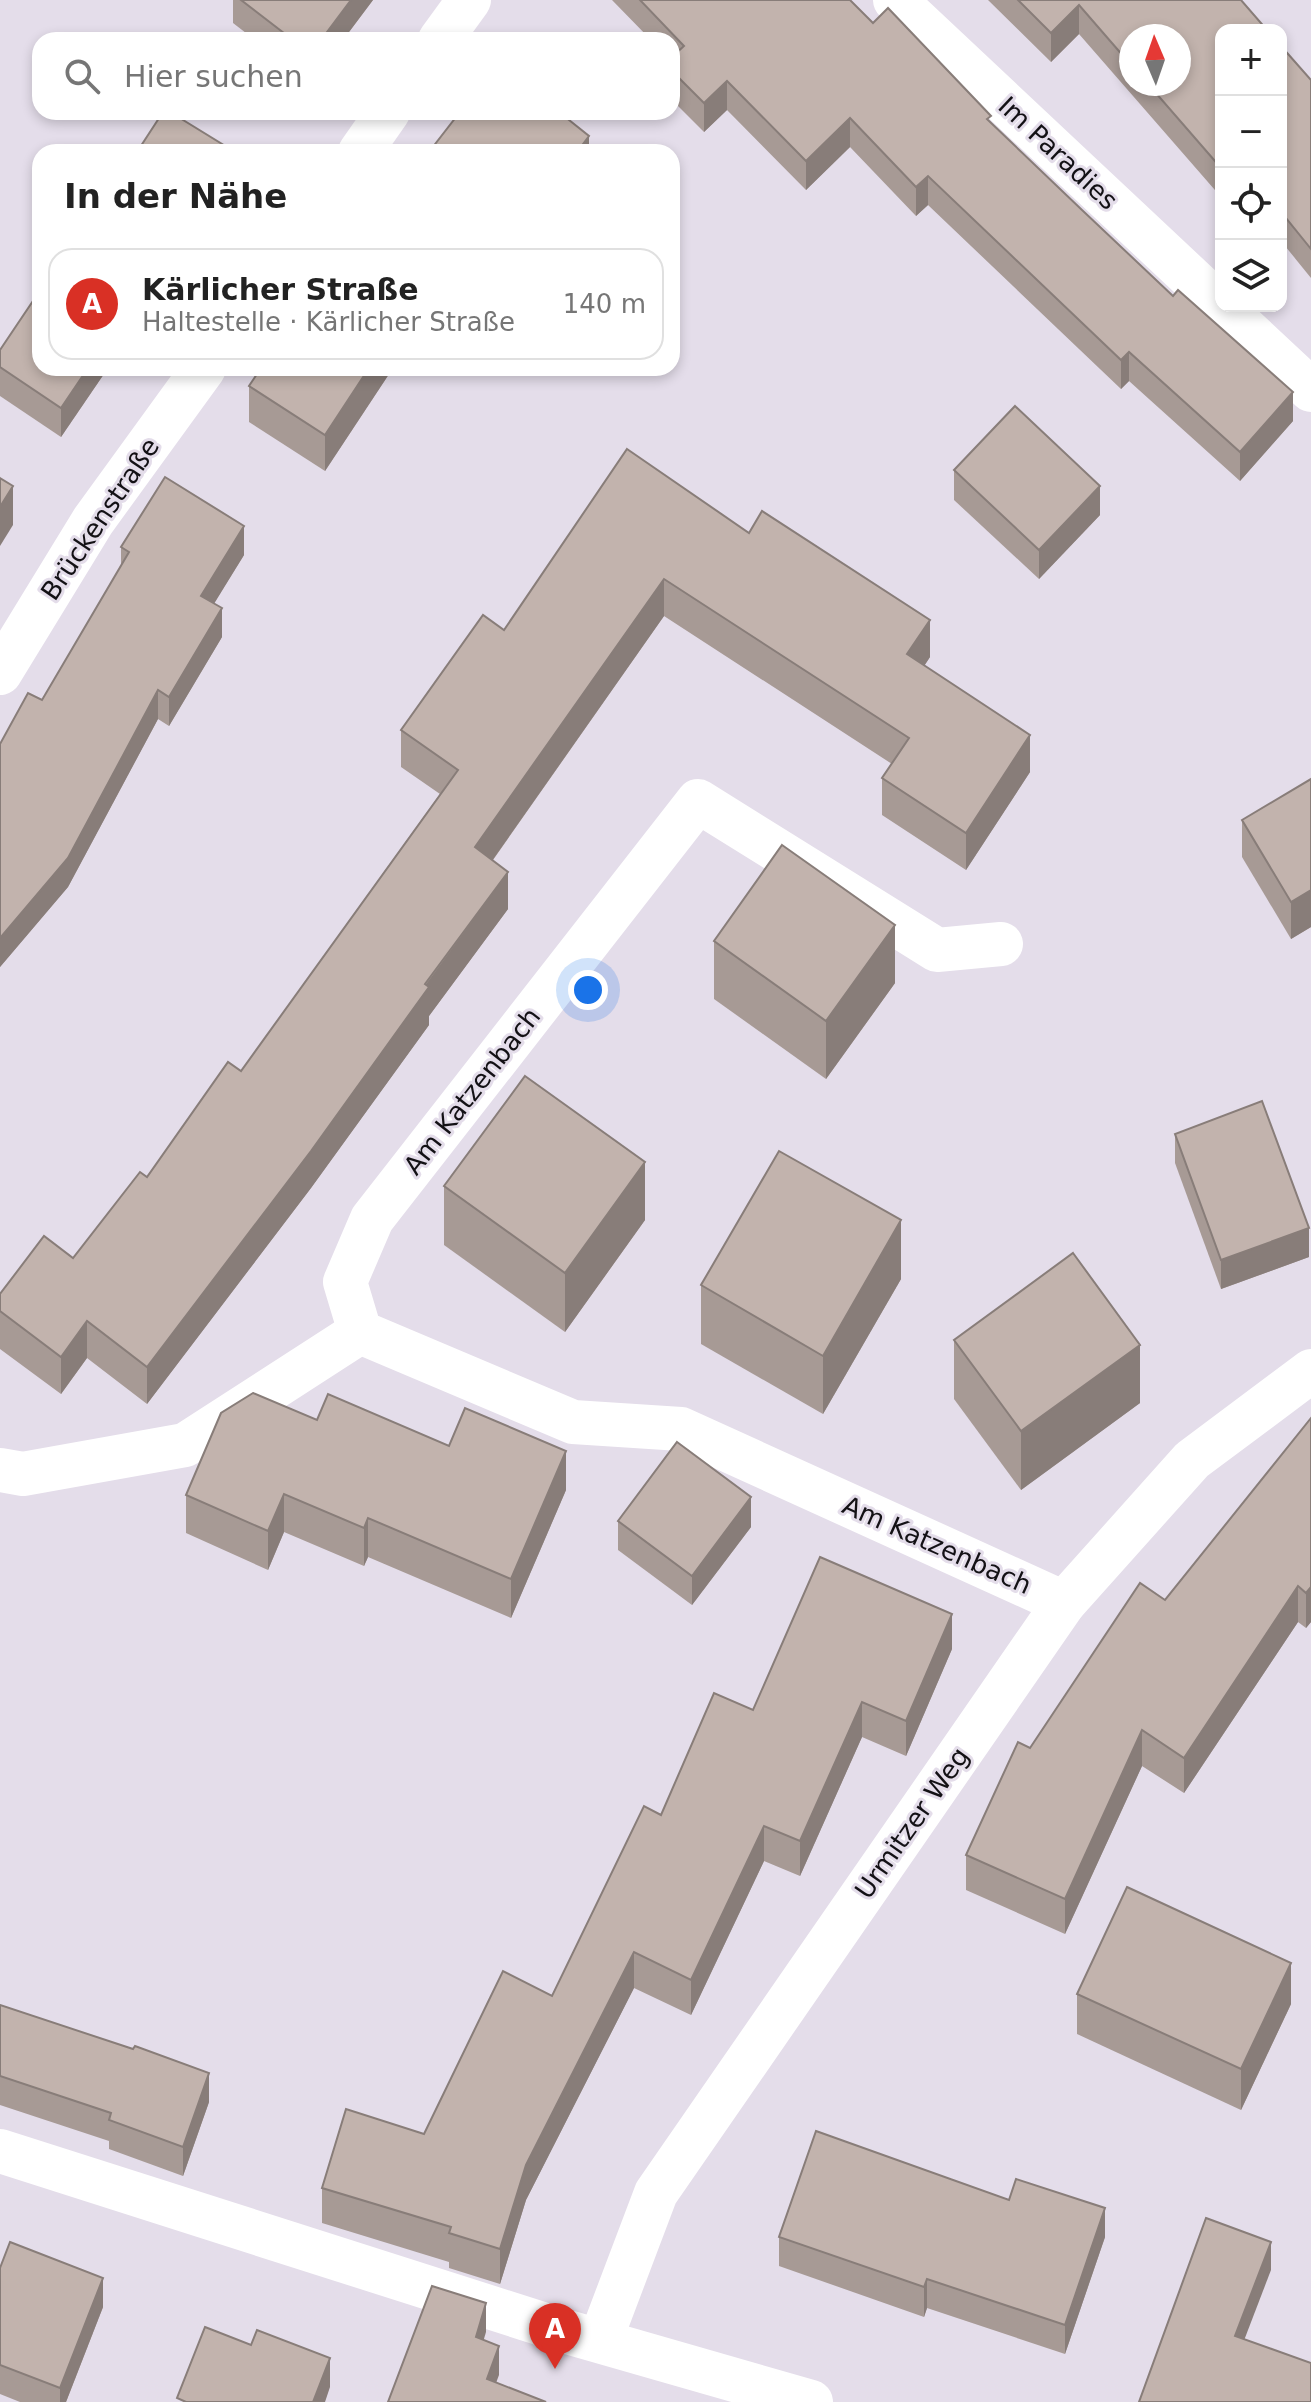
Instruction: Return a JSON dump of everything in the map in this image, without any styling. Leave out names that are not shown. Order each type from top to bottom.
[{"type":"street","points":[[446,32],[469,0]]},
{"type":"street","name":"Im Paradies","points":[[895,0],[1215,300]]},
{"type":"street","points":[[366,144],[382,120]]},
{"type":"street","name":"Im Paradies","points":[[1227,312],[1311,390]]},
{"type":"street","name":"Brückenstraße","points":[[0,673],[93,521],[198,376]]},
{"type":"street","name":"Am Katzenbach","points":[[1001,944],[937,950],[698,801],[372,1219],[345,1282],[360,1332],[573,1422],[681,1429],[1064,1603]]},
{"type":"street","points":[[0,1470],[23,1474],[185,1445],[360,1332]]},
{"type":"street","name":"Urmitzer Weg","points":[[600,2341],[656,2193],[1064,1603],[1192,1460],[1311,1371]]},
{"type":"street","points":[[0,2151],[600,2341],[811,2402]]},
{"type":"building","points":[[241,0],[351,0],[327,32],[283,32]]},
{"type":"building","points":[[640,0],[850,0],[873,23],[888,8],[991,116],[987,119],[1082,210],[1173,296],[1178,290],[1293,392],[1240,452],[1129,352],[1121,360],[928,176],[916,187],[850,118],[806,161],[727,81],[704,103],[680,79],[680,50],[684,46],[680,42],[680,32],[671,32]]},
{"type":"building","points":[[1018,0],[1241,0],[1262,24],[1215,24],[1215,161],[1158,96],[1191,96],[1191,24],[1119,24],[1119,51],[1079,5],[1051,33]]},
{"type":"building","points":[[1287,53],[1311,80],[1311,249],[1287,219]]},
{"type":"building","points":[[158,120],[183,120],[222,144],[142,144]]},
{"type":"building","points":[[454,120],[569,120],[589,136],[583,144],[435,144]]},
{"type":"building","points":[[32,302],[32,376],[83,376],[61,408],[0,367],[0,350]]},
{"type":"building","points":[[256,376],[364,376],[325,435],[249,386]]},
{"type":"building","points":[[1015,406],[1100,486],[1039,550],[954,470]]},
{"type":"building","points":[[627,449],[749,533],[762,511],[930,620],[907,654],[1030,735],[966,833],[882,778],[909,738],[664,579],[475,847],[508,872],[425,984],[429,987],[311,1151],[147,1367],[87,1321],[61,1357],[0,1311],[0,1294],[44,1236],[73,1258],[140,1172],[147,1177],[228,1062],[241,1071],[458,770],[401,730],[483,615],[504,630]]},
{"type":"building","points":[[165,477],[244,526],[201,596],[222,608],[169,697],[158,690],[68,858],[0,938],[0,744],[28,693],[42,700],[129,552],[121,547]]},
{"type":"building","points":[[0,478],[13,486],[0,507]]},
{"type":"building","points":[[1311,779],[1311,890],[1291,902],[1242,820]]},
{"type":"building","points":[[782,845],[895,925],[826,1021],[714,941]]},
{"type":"building","points":[[525,1076],[645,1162],[565,1273],[444,1186]]},
{"type":"building","points":[[1262,1101],[1309,1228],[1221,1260],[1175,1134]]},
{"type":"building","points":[[779,1151],[901,1220],[823,1356],[701,1285]]},
{"type":"building","points":[[1073,1253],[1140,1345],[1021,1431],[954,1340]]},
{"type":"building","points":[[253,1393],[317,1420],[328,1394],[449,1446],[465,1408],[566,1451],[511,1579],[368,1518],[364,1528],[284,1494],[268,1531],[186,1495],[221,1413]]},
{"type":"building","points":[[1311,1418],[1311,1587],[1306,1593],[1298,1586],[1184,1758],[1142,1730],[1065,1899],[966,1855],[1018,1742],[1030,1748],[1140,1583],[1165,1600]]},
{"type":"building","points":[[677,1442],[751,1497],[692,1576],[618,1521]]},
{"type":"building","points":[[820,1557],[952,1614],[906,1721],[862,1702],[800,1841],[764,1826],[691,1980],[634,1952],[526,2165],[500,2249],[449,2233],[451,2227],[322,2188],[346,2109],[424,2134],[503,1971],[552,1996],[644,1806],[661,1815],[714,1693],[753,1710]]},
{"type":"building","points":[[1127,1887],[1291,1963],[1241,2069],[1077,1994]]},
{"type":"building","points":[[0,2005],[133,2049],[135,2046],[209,2073],[183,2147],[109,2120],[111,2113],[0,2076]]},
{"type":"building","points":[[816,2131],[1009,2200],[1016,2179],[1105,2208],[1065,2325],[927,2279],[924,2287],[779,2237]]},
{"type":"building","points":[[1206,2218],[1271,2242],[1235,2336],[1311,2363],[1311,2402],[1139,2402]]},
{"type":"building","points":[[10,2242],[103,2278],[60,2388],[0,2365],[0,2268]]},
{"type":"building","points":[[432,2286],[486,2303],[476,2337],[499,2346],[487,2379],[546,2402],[388,2402]]},
{"type":"building","points":[[205,2327],[251,2345],[257,2330],[330,2358],[313,2402],[186,2402],[177,2398]]},
{"type":"place","name":"Kärlicher Straße","points":[[555,2369]]}]
